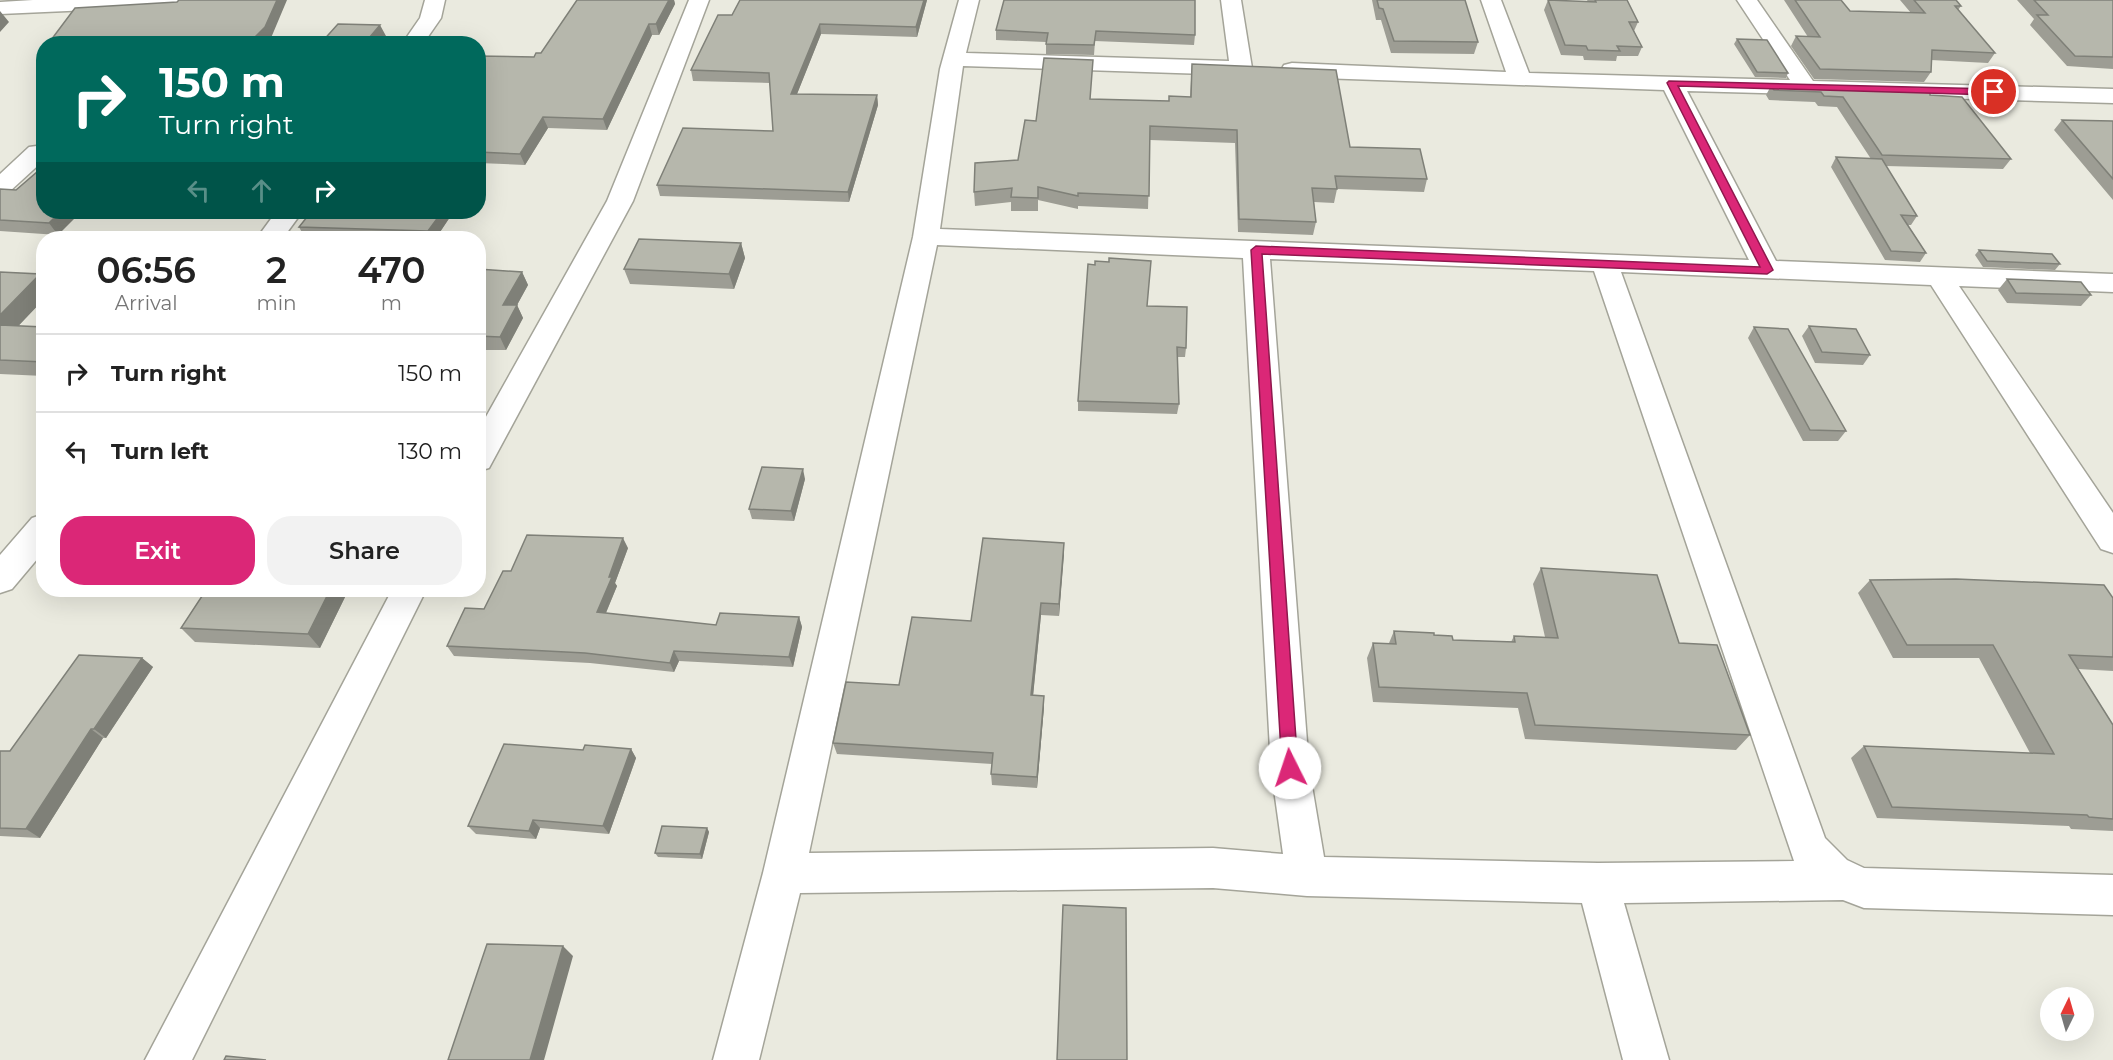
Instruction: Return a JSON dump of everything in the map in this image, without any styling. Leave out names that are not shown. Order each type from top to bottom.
[{"type":"street","points":[[0,8],[179,0]]},
{"type":"street","points":[[418,36],[430,18],[435,0]]},
{"type":"street","points":[[486,445],[620,201],[699,0]]},
{"type":"street","points":[[736,1060],[784,873],[926,237],[953,59],[969,0]]},
{"type":"street","points":[[1231,0],[1241,68]]},
{"type":"street","points":[[1491,0],[1520,79]]},
{"type":"street","points":[[1747,0],[1804,86]]},
{"type":"street","points":[[953,59],[1520,79],[2113,96]]},
{"type":"street","points":[[1672,83],[1767,270]]},
{"type":"street","points":[[0,154],[36,152]]},
{"type":"street","points":[[0,188],[36,156]]},
{"type":"street","points":[[926,237],[2113,283]]},
{"type":"street","points":[[1256,250],[1290,768],[1307,876]]},
{"type":"street","points":[[1605,264],[1809,849],[1823,868],[1841,881]]},
{"type":"street","points":[[1939,276],[2113,540]]},
{"type":"street","points":[[0,579],[36,536]]},
{"type":"street","points":[[168,1060],[405,597]]},
{"type":"street","points":[[784,873],[1213,868],[1307,876],[1598,883],[1841,881],[1864,888],[2113,895]]},
{"type":"street","points":[[1598,883],[1646,1060]]},
{"type":"building","points":[[179,0],[277,0],[265,27],[256,36],[54,36],[75,8],[177,2]]},
{"type":"building","points":[[577,0],[669,0],[656,24],[649,24],[603,119],[543,117],[520,154],[486,152],[486,56],[534,57],[536,53],[541,53]]},
{"type":"building","points":[[740,0],[924,0],[916,27],[820,24],[791,94],[877,95],[848,192],[657,185],[683,128],[773,131],[769,73],[691,70],[718,15],[732,15]]},
{"type":"building","points":[[1004,0],[1195,0],[1195,35],[1096,31],[1094,45],[1046,44],[1048,33],[996,30]]},
{"type":"building","points":[[1377,0],[1465,0],[1478,42],[1394,41],[1383,9],[1379,8]]},
{"type":"building","points":[[1548,0],[1596,2],[1595,0],[1627,0],[1638,22],[1629,22],[1642,47],[1617,46],[1620,51],[1588,50],[1586,46],[1565,45]]},
{"type":"building","points":[[1795,0],[1841,0],[1850,11],[1925,13],[1914,0],[1956,0],[1961,6],[1955,6],[1995,53],[1932,50],[1931,72],[1820,69],[1796,36],[1820,37]]},
{"type":"building","points":[[2034,0],[2113,0],[2113,57],[2075,56],[2037,15],[2048,15]]},
{"type":"building","points":[[338,24],[380,25],[371,36],[327,36]]},
{"type":"building","points":[[1737,39],[1767,40],[1788,73],[1757,72]]},
{"type":"building","points":[[1044,58],[1093,60],[1090,99],[1169,101],[1169,96],[1191,97],[1192,64],[1336,70],[1350,147],[1420,149],[1427,179],[1335,176],[1337,189],[1312,188],[1316,222],[1239,219],[1237,130],[1150,126],[1149,196],[1078,193],[1078,196],[1038,187],[1038,198],[1011,197],[1012,188],[974,192],[975,163],[1018,160],[1025,120],[1036,121]]},
{"type":"building","points":[[1771,86],[1930,90],[1930,95],[1962,97],[2011,159],[1882,155],[1843,97],[1824,96],[1821,92],[1774,90]]},
{"type":"building","points":[[2062,120],[2113,121],[2113,179]]},
{"type":"building","points":[[1836,157],[1882,159],[1917,216],[1901,215],[1926,253],[1891,251]]},
{"type":"building","points":[[36,173],[36,219],[53,219],[49,223],[0,220],[0,189],[16,190]]},
{"type":"building","points":[[305,219],[437,219],[428,231],[299,227]]},
{"type":"building","points":[[639,239],[741,243],[729,274],[624,269]]},
{"type":"building","points":[[1979,250],[2052,254],[2060,264],[1987,261]]},
{"type":"building","points":[[1109,258],[1151,261],[1147,306],[1187,307],[1186,348],[1177,347],[1179,404],[1078,401],[1088,264],[1095,265],[1095,261],[1109,262]]},
{"type":"building","points":[[486,270],[522,272],[503,305],[517,305],[500,337],[486,336]]},
{"type":"building","points":[[0,272],[36,274],[36,278],[0,315]]},
{"type":"building","points":[[2007,279],[2081,282],[2091,295],[2016,293]]},
{"type":"building","points":[[0,325],[36,327],[36,362],[0,360]]},
{"type":"building","points":[[1809,326],[1856,329],[1870,355],[1822,352]]},
{"type":"building","points":[[1754,327],[1788,329],[1846,431],[1810,430]]},
{"type":"building","points":[[762,467],[803,469],[791,511],[749,509]]},
{"type":"building","points":[[527,535],[623,538],[609,577],[612,577],[597,612],[716,625],[720,613],[799,617],[789,657],[674,651],[670,663],[585,653],[447,646],[465,608],[484,609],[503,571],[511,571]]},
{"type":"building","points":[[983,538],[1064,543],[1059,604],[1041,603],[1031,695],[1044,696],[1037,777],[991,774],[993,753],[833,743],[846,682],[899,685],[912,617],[971,621]]},
{"type":"building","points":[[1541,568],[1657,575],[1679,643],[1717,645],[1750,735],[1535,725],[1527,693],[1379,687],[1373,643],[1396,644],[1394,631],[1434,633],[1434,635],[1452,636],[1453,640],[1515,642],[1514,636],[1558,638]]},
{"type":"building","points":[[1956,579],[2104,585],[2113,598],[2113,657],[2069,655],[2113,725],[2113,819],[2087,815],[1892,807],[1864,746],[2054,754],[1993,645],[1907,645],[1870,580]]},
{"type":"building","points":[[201,597],[326,597],[308,634],[181,628]]},
{"type":"building","points":[[79,655],[142,658],[94,729],[91,729],[26,829],[0,828],[0,751],[10,751]]},
{"type":"building","points":[[504,744],[583,750],[585,745],[631,749],[603,826],[533,820],[529,831],[468,826]]},
{"type":"building","points":[[662,826],[707,828],[700,854],[655,853]]},
{"type":"building","points":[[1063,905],[1126,908],[1127,1060],[1057,1060]]},
{"type":"building","points":[[487,944],[563,946],[530,1060],[448,1060]]},
{"type":"building","points":[[226,1056],[266,1060],[224,1060]]},
{"type":"route","points":[[1290,768],[1256,250],[1767,270],[1672,83],[1994,92]]}]
